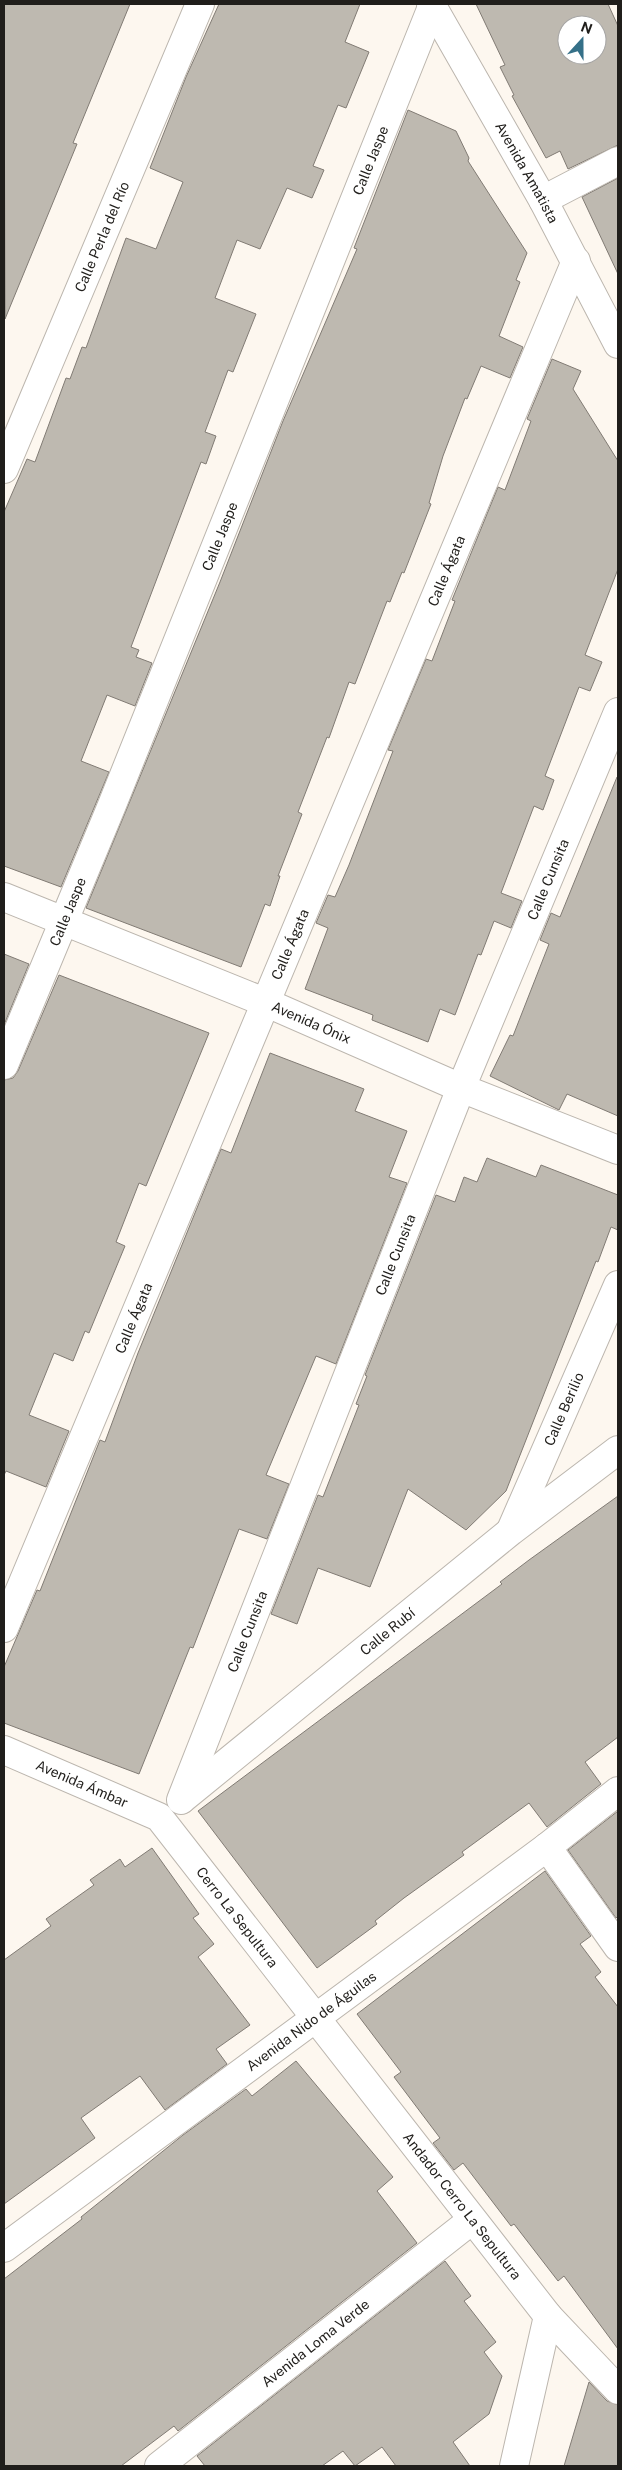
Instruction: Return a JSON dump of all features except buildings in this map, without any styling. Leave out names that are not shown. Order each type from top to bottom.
[{"type":"street","name":"Calle Perla del Río","points":[[4,469],[200,4]]},
{"type":"street","name":"Avenida Amatista","points":[[432,5],[543,200],[618,344]]},
{"type":"street","name":"Calle Jaspe","points":[[4,1065],[64,921],[432,5]]},
{"type":"street","points":[[543,200],[618,161]]},
{"type":"street","name":"Calle Ágata","points":[[4,1628],[576,261]]},
{"type":"street","name":"Calle Cunsita","points":[[181,1800],[461,1088],[618,712]]},
{"type":"street","name":"Avenida Ónix","points":[[4,897],[266,1003],[461,1088],[618,1150]]},
{"type":"street","name":"Calle Berilio","points":[[511,1531],[618,1285]]},
{"type":"street","name":"Calle Rubí","points":[[159,1817],[511,1531],[618,1450]]},
{"type":"street","name":"Avenida Ámbar","points":[[4,1750],[159,1817]]},
{"type":"street","name":"Avenida Nido de Águilas","points":[[4,2248],[547,1847],[618,1791]]},
{"type":"street","name":"Cerro La Sepultura","points":[[159,1817],[316,2016]]},
{"type":"street","points":[[547,1847],[618,1947]]},
{"type":"street","name":"Andador Cerro La Sepultura","points":[[316,2016],[548,2316],[618,2390]]},
{"type":"street","name":"Avenida Loma Verde","points":[[159,2466],[472,2220]]},
{"type":"street","points":[[514,2466],[548,2316]]}]
